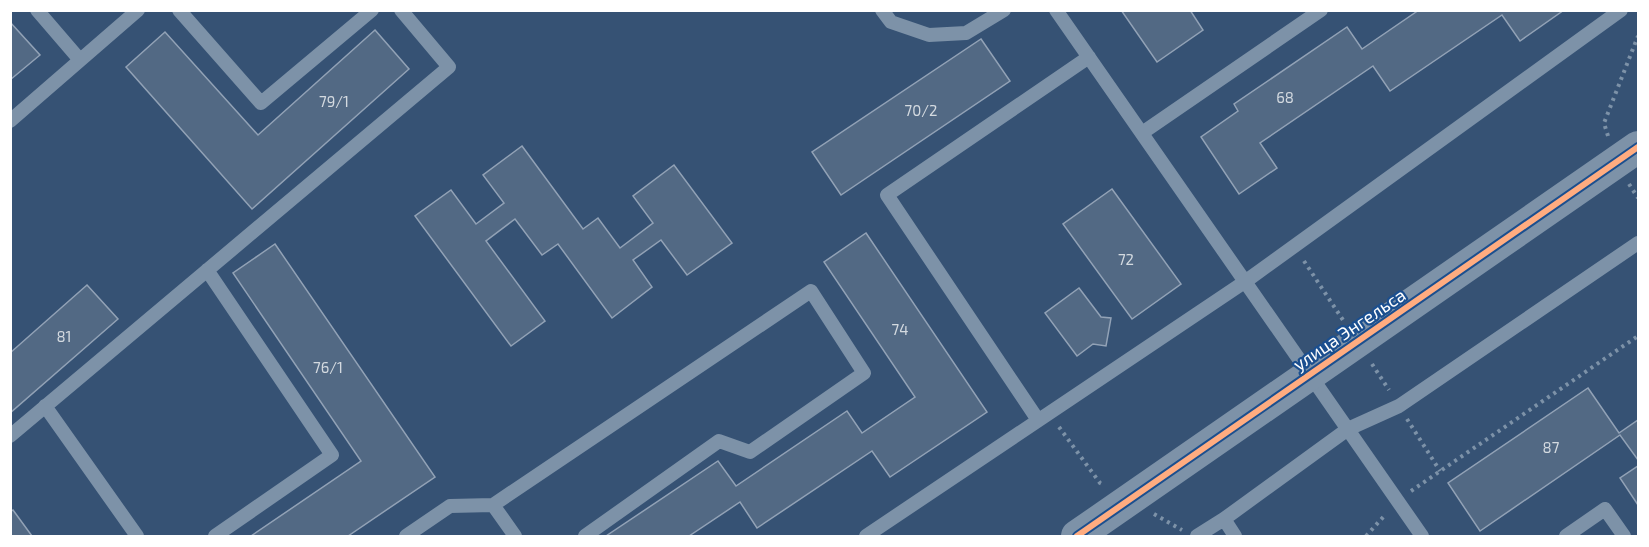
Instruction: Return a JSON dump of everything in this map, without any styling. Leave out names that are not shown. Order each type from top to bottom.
[{"type":"street","name":"улица Энгельса","points":[[1077,537],[1627,155]]},
{"type":"lane","points":[[37,10],[80,60]]},
{"type":"lane","points":[[10,121],[138,10]]},
{"type":"lane","points":[[179,10],[261,103],[372,10]]},
{"type":"lane","points":[[10,436],[449,67],[401,10]]},
{"type":"lane","points":[[882,10],[891,22],[929,35],[966,33],[1004,10]]},
{"type":"lane","points":[[1056,10],[1422,537]]},
{"type":"lane","points":[[1142,133],[1321,10]]},
{"type":"lane","points":[[866,537],[1246,281],[1621,10]]},
{"type":"lane","points":[[1038,420],[887,195],[1089,57]]},
{"type":"lane","points":[[1197,537],[1348,429],[1399,406],[1638,243]]},
{"type":"lane","points":[[207,270],[332,455],[215,537]]},
{"type":"lane","points":[[406,537],[450,506],[493,505],[811,291],[864,373],[750,452],[719,441],[585,537]]},
{"type":"lane","points":[[45,406],[137,537]]},
{"type":"lane","points":[[493,505],[515,537]]},
{"type":"lane","points":[[1566,537],[1605,510],[1624,537]]},
{"type":"lane","points":[[1224,519],[1235,537]]},
{"type":"path","points":[[1638,36],[1604,123],[1627,155],[1638,198]]},
{"type":"path","points":[[1366,537],[1397,500],[1638,336]]},
{"type":"building","points":[[1121,10],[1190,10],[1203,30],[1157,62]]},
{"type":"building","points":[[1419,10],[1564,10],[1520,41],[1502,15],[1390,91],[1373,66],[1260,143],[1277,168],[1239,194],[1201,137],[1238,111],[1234,104],[1347,27],[1362,49]]},
{"type":"building","points":[[10,22],[40,55],[10,80]]},
{"type":"building","points":[[375,30],[409,69],[252,209],[126,67],[165,32],[258,135]]},
{"type":"building","points":[[981,39],[1010,81],[841,195],[812,152]]},
{"type":"building","points":[[522,146],[583,229],[598,218],[620,248],[653,223],[633,196],[674,165],[732,243],[687,275],[661,240],[633,260],[652,287],[612,318],[558,244],[542,255],[515,219],[486,241],[545,321],[511,346],[415,216],[451,190],[476,224],[504,203],[483,175]]},
{"type":"building","points":[[1112,189],[1181,284],[1132,319],[1063,224]]},
{"type":"building","points":[[866,233],[987,412],[890,477],[872,451],[757,528],[740,502],[689,536],[606,536],[718,461],[736,486],[847,411],[862,433],[915,397],[824,262]]},
{"type":"building","points":[[275,244],[435,477],[348,536],[251,536],[361,461],[233,273]]},
{"type":"building","points":[[87,285],[118,319],[10,413],[10,353]]},
{"type":"building","points":[[1079,288],[1101,317],[1111,318],[1106,346],[1093,344],[1077,356],[1045,313]]},
{"type":"building","points":[[1588,388],[1619,433],[1638,420],[1638,460],[1620,435],[1480,531],[1448,483]]},
{"type":"building","points":[[1638,466],[1638,505],[1620,478]]},
{"type":"building","points":[[13,510],[32,536],[10,536],[10,512]]},
{"type":"cycle path","points":[[1077,536],[1638,147]]}]
